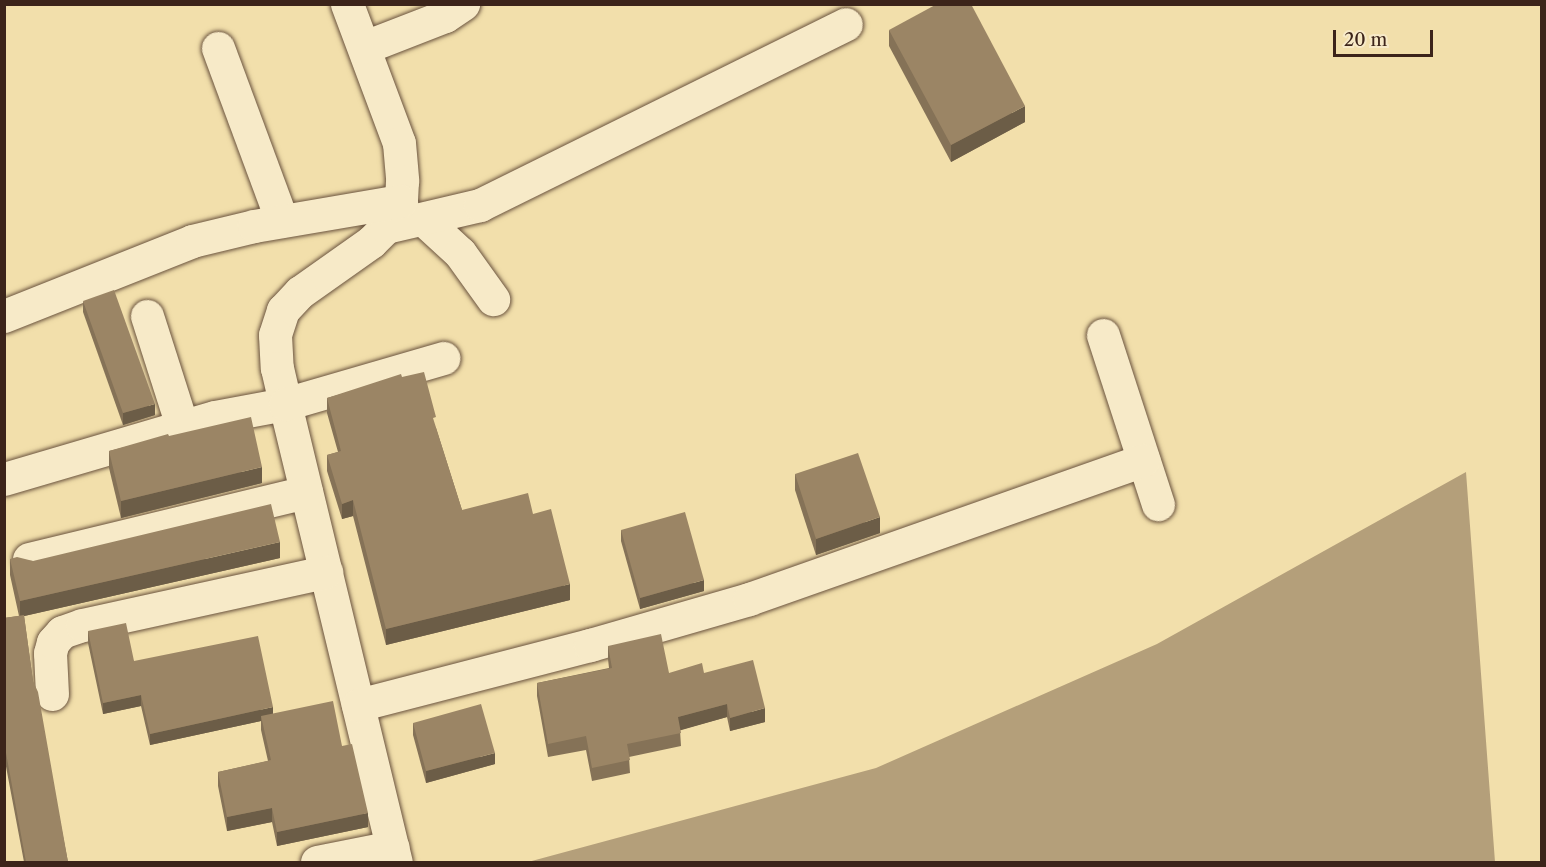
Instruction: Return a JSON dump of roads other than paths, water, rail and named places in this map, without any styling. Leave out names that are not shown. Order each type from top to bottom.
[{"type":"street","points":[[347,4],[399,143],[403,216]]},
{"type":"street","points":[[365,47],[445,16],[463,4]]},
{"type":"street","points":[[4,315],[192,241],[282,221],[403,216],[480,205],[846,24]]},
{"type":"street","points":[[218,48],[282,221]]},
{"type":"street","points":[[403,216],[460,253],[493,299]]},
{"type":"street","points":[[317,862],[394,855],[285,404],[277,368],[274,335],[283,310],[300,292],[371,242],[403,216]]},
{"type":"street","points":[[147,316],[182,426]]},
{"type":"street","points":[[1103,335],[1158,504]]},
{"type":"street","points":[[4,479],[182,426],[215,417],[285,404],[443,358]]},
{"type":"street","points":[[358,705],[590,645],[749,600],[1143,460]]},
{"type":"street","points":[[29,560],[306,492]]},
{"type":"street","points":[[52,694],[50,653],[53,642],[62,632],[93,622],[326,572]]}]
